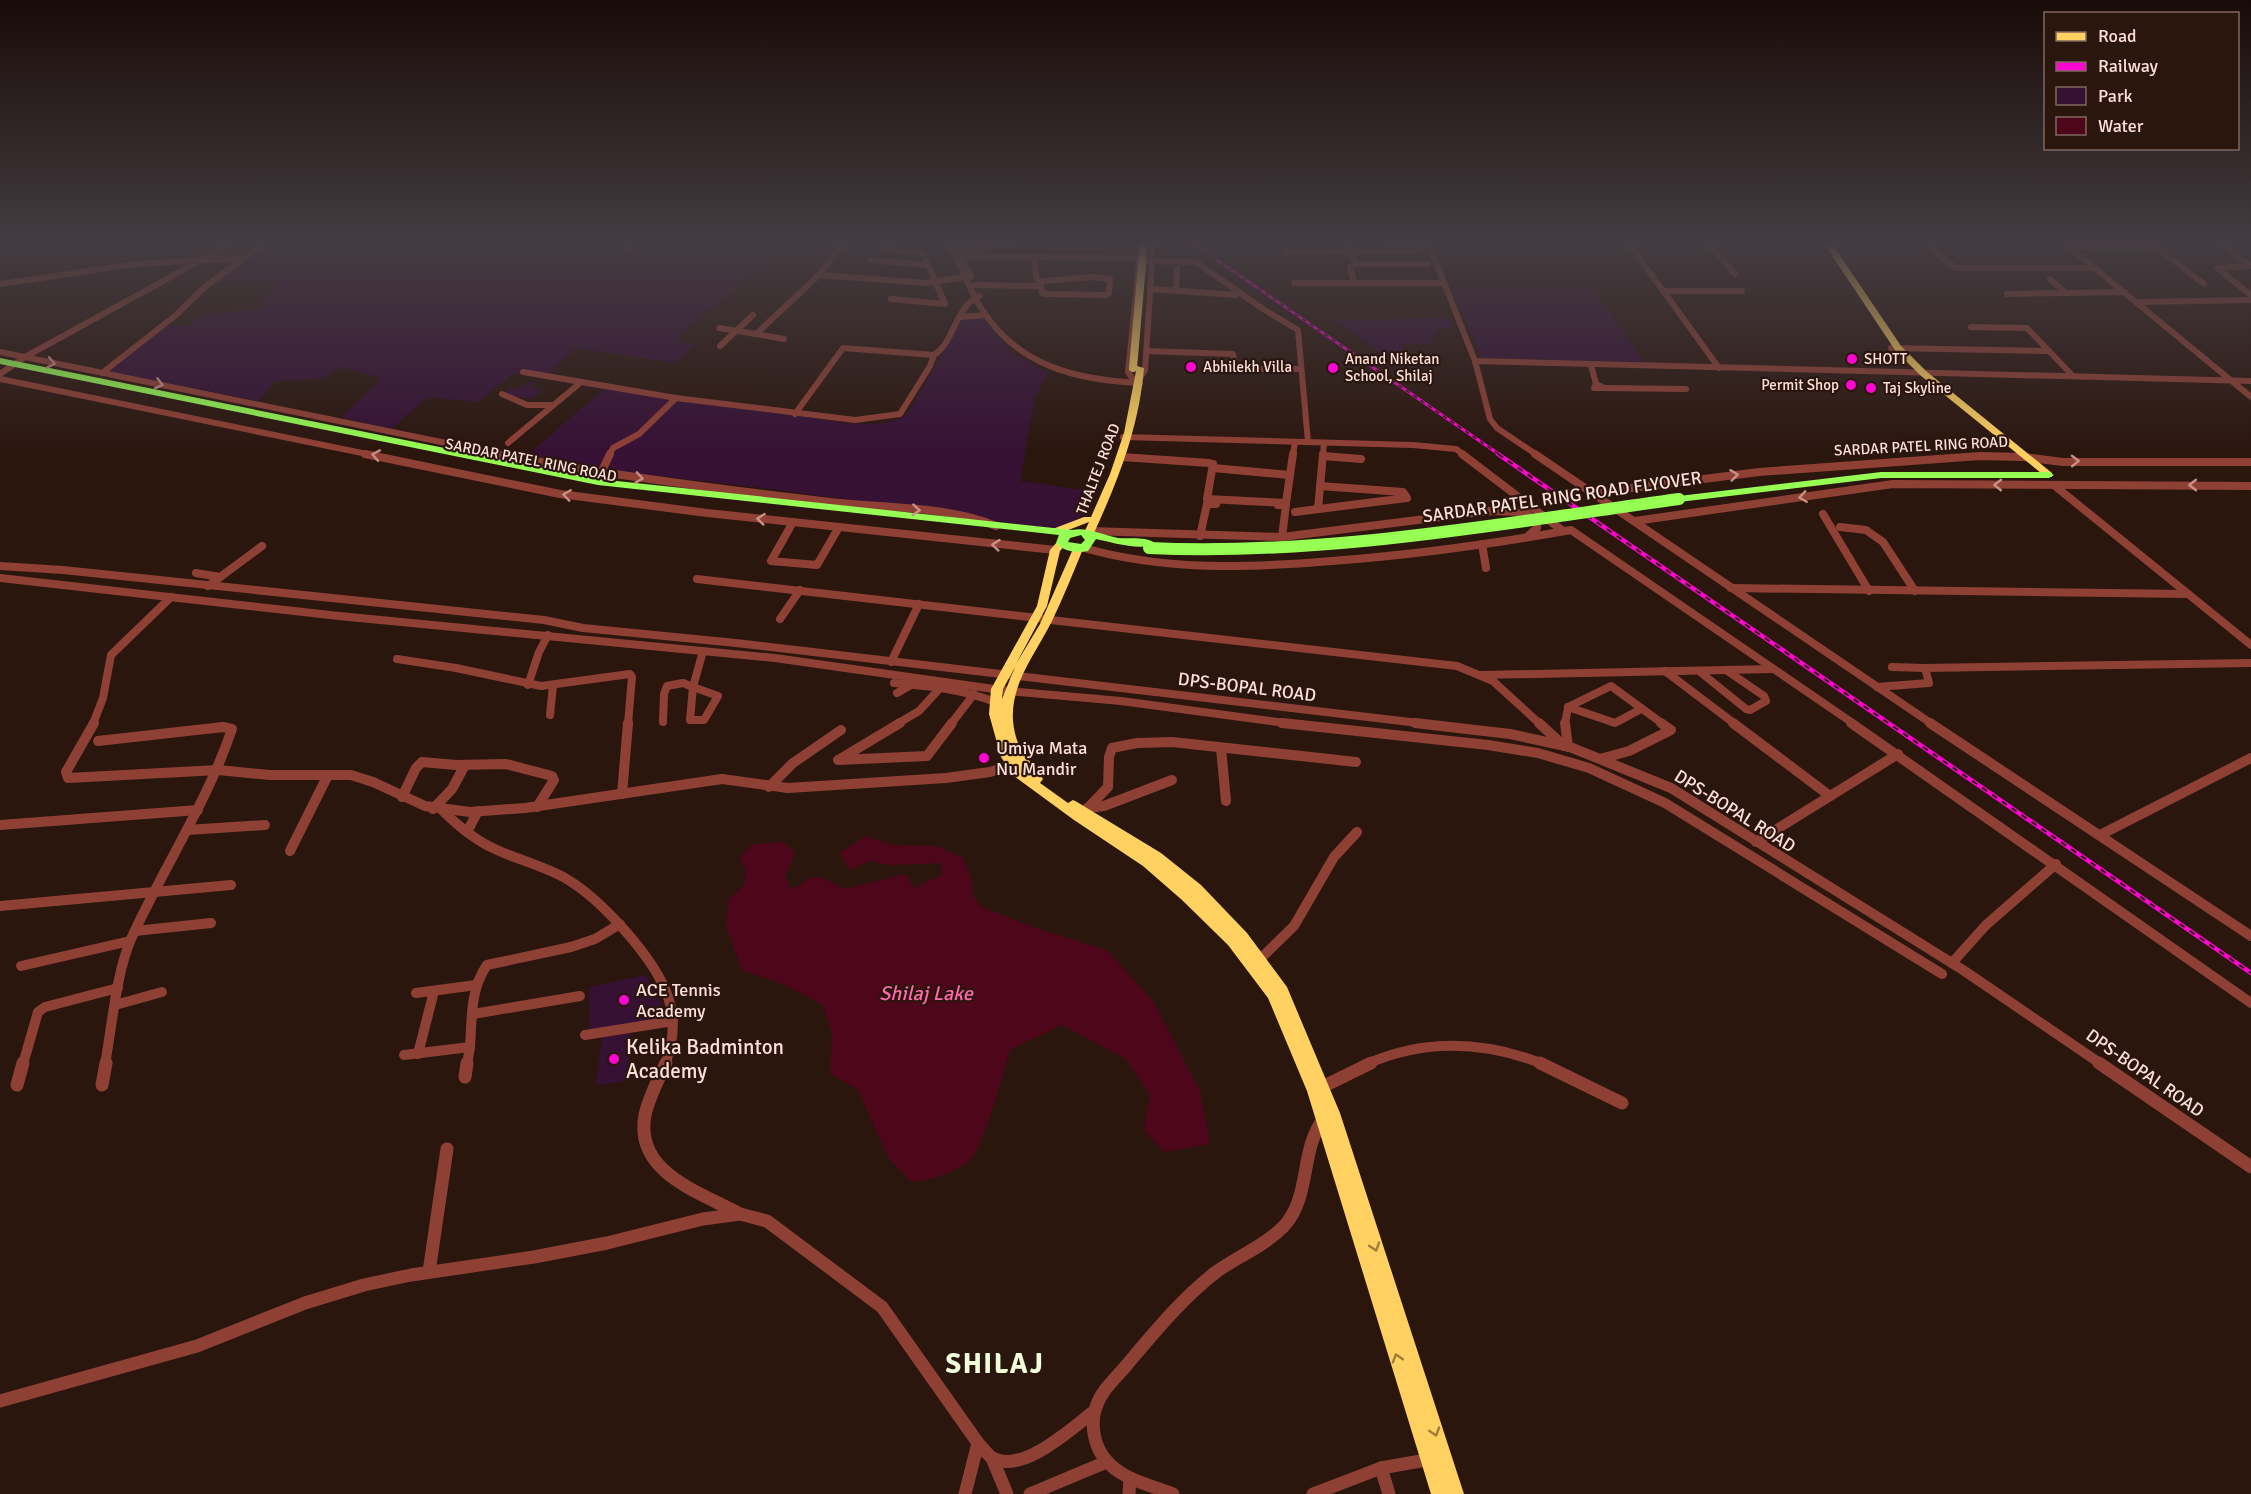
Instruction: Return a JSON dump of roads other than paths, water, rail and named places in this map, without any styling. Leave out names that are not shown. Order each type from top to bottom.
[{"type":"highway","name":"SARDAR PATEL RING ROAD","points":[[4,369],[598,482],[996,526],[1074,540]]},
{"type":"highway","name":"SARDAR PATEL RING ROAD","points":[[4,369],[593,488],[818,515],[1074,540]]},
{"type":"highway","name":"SARDAR PATEL RING ROAD FLYOVER","points":[[1074,540],[1217,552],[1326,546],[1791,484],[1924,471],[2037,467]]},
{"type":"main road","points":[[1134,377],[1138,312]]},
{"type":"main road","points":[[1134,377],[1142,312]]},
{"type":"main road","points":[[1869,312],[1894,348],[1919,373],[2037,467]]},
{"type":"main road","points":[[1871,312],[1894,348]]},
{"type":"main road","name":"THALTEJ ROAD","points":[[1074,540],[1102,508],[1122,457],[1134,377]]},
{"type":"main road","points":[[1041,618],[1042,606],[1074,540],[1095,510],[1126,437]]},
{"type":"main road","points":[[1088,519],[1074,540],[1041,618],[1000,694],[1018,773],[1077,818],[1148,862],[1233,941],[1274,994],[1319,1089]]},
{"type":"main road","points":[[1017,764],[1050,789],[1156,856],[1196,890],[1260,958],[1282,991],[1328,1116],[1436,1460],[1440,1494]]},
{"type":"main road","points":[[1436,1460],[1455,1494]]},
{"type":"street","points":[[4,369],[107,312]]},
{"type":"street","points":[[102,373],[177,312]]},
{"type":"street","points":[[756,334],[780,312]]},
{"type":"street","points":[[795,414],[843,348],[934,355],[940,352],[950,338],[965,312]]},
{"type":"street","points":[[985,312],[1009,344],[1023,355],[1080,378],[1134,377],[1145,370],[1150,312]]},
{"type":"street","points":[[989,312],[1001,328],[1030,353],[1067,370],[1134,377]]},
{"type":"street","points":[[1133,312],[1128,372],[1134,377]]},
{"type":"street","points":[[1269,312],[1298,330],[1308,442]]},
{"type":"street","points":[[1455,312],[1475,362],[1488,411],[1497,428],[1877,687],[2251,936]]},
{"type":"street","points":[[1678,312],[1719,368]]},
{"type":"street","points":[[2149,312],[2251,397]]},
{"type":"street","points":[[720,346],[753,315]]},
{"type":"street","points":[[960,317],[986,315]]},
{"type":"street","points":[[1971,327],[2027,328],[2073,376]]},
{"type":"street","points":[[719,328],[784,339]]},
{"type":"street","points":[[1894,348],[2049,351]]},
{"type":"street","name":"SARDAR PATEL RING ROAD","points":[[0,351],[401,435],[503,448],[601,472],[831,502],[973,516],[996,526]]},
{"type":"street","points":[[1147,351],[1233,354],[1234,360]]},
{"type":"street","points":[[523,372],[676,398],[855,420],[900,414],[930,366],[934,355]]},
{"type":"street","points":[[1475,362],[2251,381]]},
{"type":"street","points":[[1591,365],[1596,384],[1593,386],[1598,390],[1604,388],[1686,389]]},
{"type":"street","name":"SARDAR PATEL RING ROAD","points":[[4,369],[552,492],[793,522],[839,527],[1074,540],[1200,536],[1282,537],[1489,511],[1525,512],[1532,517],[1537,523],[1537,528],[1525,538]]},
{"type":"street","points":[[1250,369],[1301,369]]},
{"type":"street","points":[[503,448],[580,383]]},
{"type":"street","points":[[502,394],[527,405],[552,405]]},
{"type":"street","points":[[601,472],[613,448],[639,434],[676,398]]},
{"type":"street","points":[[1126,437],[1456,449],[1567,530],[1898,754],[2251,1003]]},
{"type":"street","points":[[1212,465],[1207,500],[1286,503],[1295,442]]},
{"type":"street","points":[[1318,509],[1324,443]]},
{"type":"street","points":[[1323,456],[1361,459]]},
{"type":"street","name":"SARDAR PATEL RING ROAD","points":[[1593,493],[1759,472],[1980,456],[2037,467],[2063,462],[2251,462]]},
{"type":"street","points":[[1122,457],[1290,475]]},
{"type":"street","points":[[1635,521],[1893,484],[2251,486]]},
{"type":"street","points":[[1295,512],[1407,498],[1403,492],[1320,486]]},
{"type":"street","points":[[2055,486],[2251,645]]},
{"type":"street","points":[[1200,536],[1207,504],[1286,505],[1282,537]]},
{"type":"street","points":[[1823,514],[1869,591]]},
{"type":"street","points":[[793,522],[771,561],[818,565],[839,527]]},
{"type":"street","points":[[1840,527],[1866,530],[1883,542],[1915,591]]},
{"type":"street","name":"SARDAR PATEL RING ROAD","points":[[1074,540],[1107,555],[1145,561],[1240,566],[1358,561],[1567,530]]},
{"type":"street","points":[[1482,544],[1486,568]]},
{"type":"street","points":[[208,586],[262,546]]},
{"type":"street","name":"DPS-BOPAL ROAD","points":[[0,566],[544,620],[584,628],[1510,735],[1566,747],[1671,788],[2041,1021],[2251,1167]]},
{"type":"street","points":[[196,573],[220,578]]},
{"type":"street","points":[[0,578],[339,616],[775,658],[1000,694]]},
{"type":"street","points":[[697,579],[1457,666],[1482,675],[1535,718],[1566,747]]},
{"type":"street","points":[[1731,588],[2188,594]]},
{"type":"street","points":[[780,620],[800,590]]},
{"type":"street","points":[[171,597],[111,656],[103,698],[94,723],[66,772],[68,778],[218,770],[270,775],[363,777],[402,797],[437,810],[467,832],[499,851],[526,860],[573,882],[595,899],[620,924],[668,995],[673,1021],[672,1045],[664,1072],[647,1109],[644,1129],[645,1144],[650,1154],[663,1171],[740,1214],[767,1221],[882,1307],[978,1443],[992,1458],[1007,1494]]},
{"type":"street","points":[[891,662],[919,604]]},
{"type":"street","points":[[528,685],[539,652],[548,635]]},
{"type":"street","points":[[663,722],[664,694],[667,686],[683,683],[692,689],[692,681],[703,651]]},
{"type":"street","points":[[397,659],[486,674],[528,685],[553,685],[624,673],[630,674],[632,677],[622,794]]},
{"type":"street","points":[[1892,667],[2251,663]]},
{"type":"street","points":[[1877,687],[1929,683],[1925,668]]},
{"type":"street","points":[[1482,675],[1773,669]]},
{"type":"street","points":[[1699,670],[1742,707],[1750,710],[1766,701],[1764,696],[1726,670]]},
{"type":"street","points":[[1664,671],[1830,796]]},
{"type":"street","points":[[894,683],[941,687],[974,694],[1122,701],[1335,730],[1488,745],[1538,753],[1589,768],[1665,803],[1942,974]]},
{"type":"street","points":[[550,715],[553,685]]},
{"type":"street","points":[[897,693],[911,685]]},
{"type":"street","points":[[1568,707],[1611,686],[1671,730],[1629,751],[1600,759]]},
{"type":"street","points":[[941,687],[919,711],[838,760],[927,756],[974,694]]},
{"type":"street","points":[[1566,747],[1564,727],[1568,707]]},
{"type":"street","points":[[1568,707],[1615,723],[1641,709]]},
{"type":"street","points":[[98,741],[228,726],[232,729],[218,770],[133,936],[118,988],[102,1085]]},
{"type":"street","points":[[769,788],[776,778],[822,741],[841,730]]},
{"type":"street","points":[[1086,810],[1100,798],[1108,786],[1108,754],[1112,748],[1137,743],[1172,742],[1356,762]]},
{"type":"street","points":[[1221,748],[1226,801]]},
{"type":"street","points":[[1756,842],[1898,754]]},
{"type":"street","points":[[2100,835],[2251,758]]},
{"type":"street","points":[[402,797],[416,768],[422,762],[465,765],[506,764],[552,776],[554,780],[552,785],[537,807]]},
{"type":"street","points":[[437,810],[478,811],[537,807],[722,779],[746,781],[769,788],[946,778],[990,772],[1017,764]]},
{"type":"street","points":[[437,810],[453,789],[465,765]]},
{"type":"street","points":[[290,851],[328,775]]},
{"type":"street","points":[[1086,810],[1104,806],[1172,780]]},
{"type":"street","points":[[0,825],[198,810]]},
{"type":"street","points":[[467,832],[478,811]]},
{"type":"street","points":[[187,831],[265,825]]},
{"type":"street","points":[[1260,958],[1273,950],[1295,928],[1319,890],[1333,859],[1357,832]]},
{"type":"street","points":[[1952,963],[1986,925],[2056,864]]},
{"type":"street","points":[[0,906],[231,885]]},
{"type":"street","points":[[21,966],[133,936],[211,923]]},
{"type":"street","points":[[465,1077],[476,985],[479,974],[487,965],[571,947],[595,939],[620,924]]},
{"type":"street","points":[[416,993],[476,985]]},
{"type":"street","points":[[17,1086],[38,1012],[45,1007],[118,988]]},
{"type":"street","points":[[418,1054],[434,991]]},
{"type":"street","points":[[115,1005],[162,992]]},
{"type":"street","points":[[473,1014],[580,996]]},
{"type":"street","points":[[585,1035],[673,1021]]},
{"type":"street","points":[[1319,1089],[1387,1056],[1428,1046],[1460,1044],[1510,1051],[1536,1060],[1622,1103]]},
{"type":"street","points":[[404,1055],[470,1047]]},
{"type":"street","points":[[992,1458],[1016,1461],[1037,1454],[1092,1413],[1101,1395],[1185,1299],[1211,1276],[1277,1232],[1293,1215],[1304,1190],[1311,1143],[1318,1124],[1328,1116]]},
{"type":"street","points":[[429,1272],[447,1149]]},
{"type":"street","points":[[0,1401],[198,1346],[304,1304],[364,1285],[429,1272],[534,1257],[607,1243],[702,1219],[740,1214]]},
{"type":"street","points":[[1092,1413],[1096,1443],[1104,1463],[1130,1478],[1173,1494]]},
{"type":"street","points":[[966,1494],[978,1443]]},
{"type":"street","points":[[1313,1494],[1335,1489],[1381,1468],[1436,1460]]},
{"type":"street","points":[[1030,1494],[1104,1463]]},
{"type":"street","points":[[1381,1468],[1389,1494]]},
{"type":"street","points":[[1129,1494],[1130,1478]]},
{"type":"water","name":"Shilaj Lake","points":[[865,836],[892,845],[936,846],[962,857],[971,878],[973,895],[980,906],[1033,927],[1107,950],[1153,1001],[1200,1091],[1210,1144],[1164,1152],[1144,1130],[1150,1095],[1125,1058],[1062,1025],[1010,1050],[987,1126],[976,1153],[971,1159],[942,1175],[911,1182],[888,1157],[858,1090],[830,1073],[832,1033],[823,1005],[782,984],[742,970],[726,926],[729,899],[744,885],[746,871],[740,857],[751,845],[783,842],[795,853],[785,876],[792,890],[807,880],[817,877],[844,889],[906,874],[914,888],[942,875],[941,863],[891,865],[869,861],[849,870],[840,853]]},
{"type":"railway","points":[[1292,312],[1500,455]]},
{"type":"railway","points":[[1498,454],[2251,973]]},
{"type":"place","name":"SHOTT","points":[[1852,359]]},
{"type":"place","name":"Abhilekh Villa","points":[[1191,367]]},
{"type":"place","name":"Anand Niketan School, Shilaj","points":[[1333,368]]},
{"type":"place","name":"Permit Shop","points":[[1851,385]]},
{"type":"place","name":"Taj Skyline","points":[[1871,388]]},
{"type":"place","name":"Umiya Mata Nu Mandir","points":[[984,758]]},
{"type":"place","name":"ACE Tennis Academy","points":[[624,1000]]},
{"type":"place","name":"Kelika Badminton Academy","points":[[614,1059]]},
{"type":"district","name":"SHILAJ","points":[[995,1363]]}]
